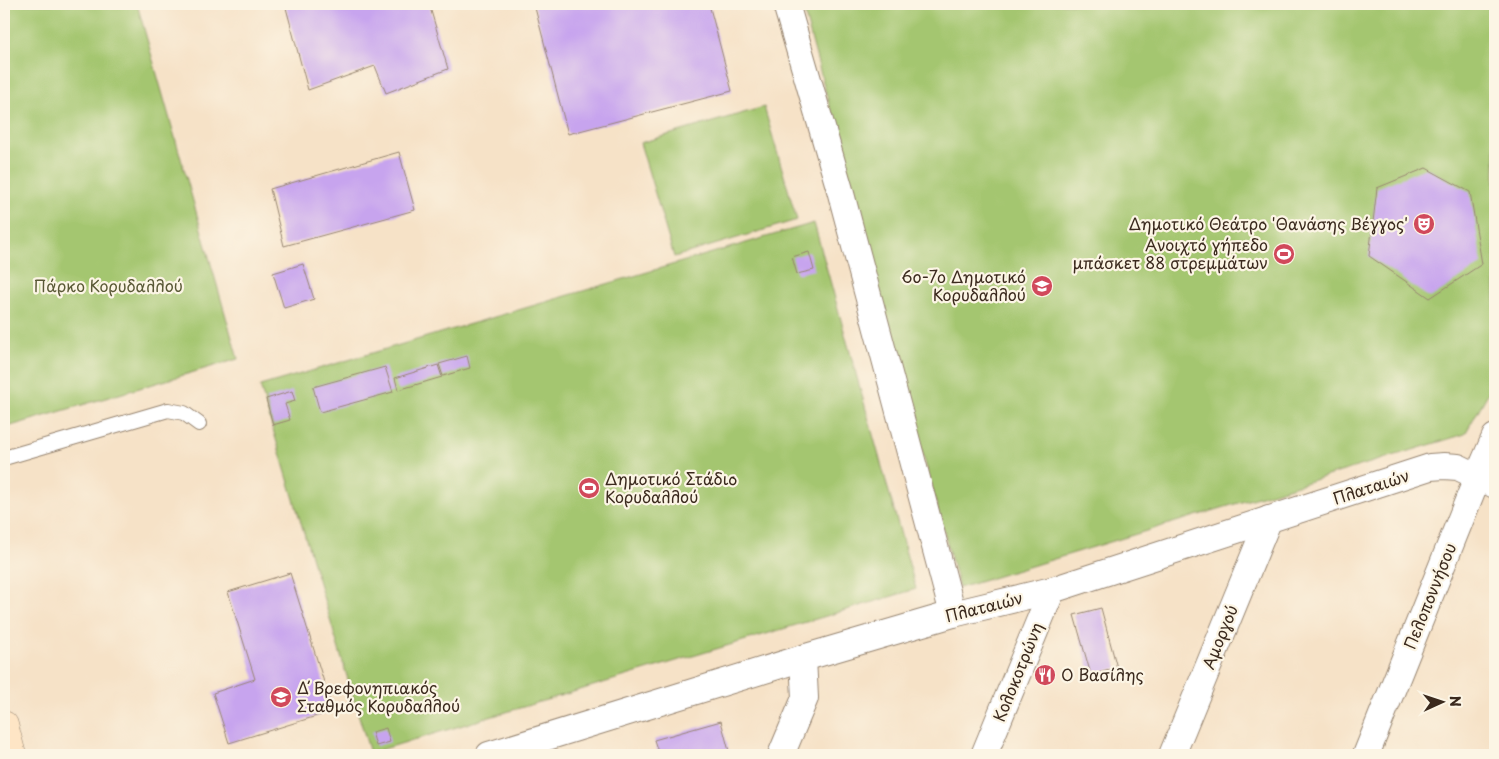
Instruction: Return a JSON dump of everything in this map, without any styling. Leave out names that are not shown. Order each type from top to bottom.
[{"type":"main road","points":[[4,725],[12,755]]},
{"type":"street","points":[[786,4],[843,200],[952,614]]},
{"type":"street","name":"Πελοποννήσου","points":[[1366,755],[1486,480],[1495,437]]},
{"type":"street","name":"Πλαταιών","points":[[489,755],[952,614],[1052,590],[1430,468],[1458,467],[1486,480]]},
{"type":"street","name":"Αμοργού","points":[[1172,755],[1269,519]]},
{"type":"street","name":"Κολοκοτρώνη","points":[[984,755],[1052,590]]},
{"type":"street","points":[[781,755],[805,698],[803,658]]},
{"type":"lane","points":[[4,458],[168,410],[184,413],[199,424]]},
{"type":"green space","name":"Πάρκο Κορυδαλλού","points":[[4,4],[137,4],[238,359],[4,428]]},
{"type":"green space","points":[[802,4],[1495,4],[1495,381],[1465,434],[959,588]]},
{"type":"green space","points":[[764,107],[797,220],[674,257],[640,143]]},
{"type":"green space","name":"Δημοτικό Στάδιο Κορυδαλλού","points":[[814,223],[916,589],[370,753],[260,386]]},
{"type":"building","points":[[285,4],[429,4],[448,69],[386,93],[375,66],[308,90]]},
{"type":"building","points":[[534,4],[709,4],[732,91],[568,134]]},
{"type":"building","points":[[399,152],[415,210],[284,246],[270,189]]},
{"type":"building","name":"Δημοτικό Θεάτρο 'Θανάσης Βέγγος'","points":[[1426,168],[1470,192],[1482,264],[1430,298],[1369,256],[1377,188]]},
{"type":"building","points":[[809,252],[814,270],[797,274],[792,257]]},
{"type":"building","points":[[303,264],[314,299],[284,308],[273,273]]},
{"type":"building","points":[[467,356],[470,368],[443,376],[439,364]]},
{"type":"building","points":[[438,365],[442,377],[398,390],[395,378]]},
{"type":"building","points":[[385,367],[393,392],[320,412],[313,387]]},
{"type":"building","points":[[292,391],[295,401],[285,404],[290,420],[273,425],[266,399]]},
{"type":"building","points":[[290,573],[333,711],[229,743],[213,693],[255,679],[228,592]]},
{"type":"building","points":[[1101,608],[1117,668],[1091,675],[1074,615]]},
{"type":"building","points":[[721,721],[730,755],[659,755],[654,740]]},
{"type":"building","points":[[386,728],[390,742],[376,746],[372,732]]},
{"type":"place","name":"Δημοτικό Θεάτρο 'Θανάσης Βέγγος'","points":[[1424,224]]},
{"type":"place","name":"Ανοιχτό γήπεδο μπάσκετ 88 στρεμμάτων","points":[[1284,254]]},
{"type":"place","name":"6ο-7ο Δημοτικό Κορυδαλλού","points":[[1042,286]]},
{"type":"place","name":"Δημοτικό Στάδιο Κορυδαλλού","points":[[589,488]]},
{"type":"place","name":"Ο Βασίλης","points":[[1045,675]]},
{"type":"place","name":"Δ΄ Βρεφονηπιακός Σταθμός Κορυδαλλού","points":[[281,697]]}]
